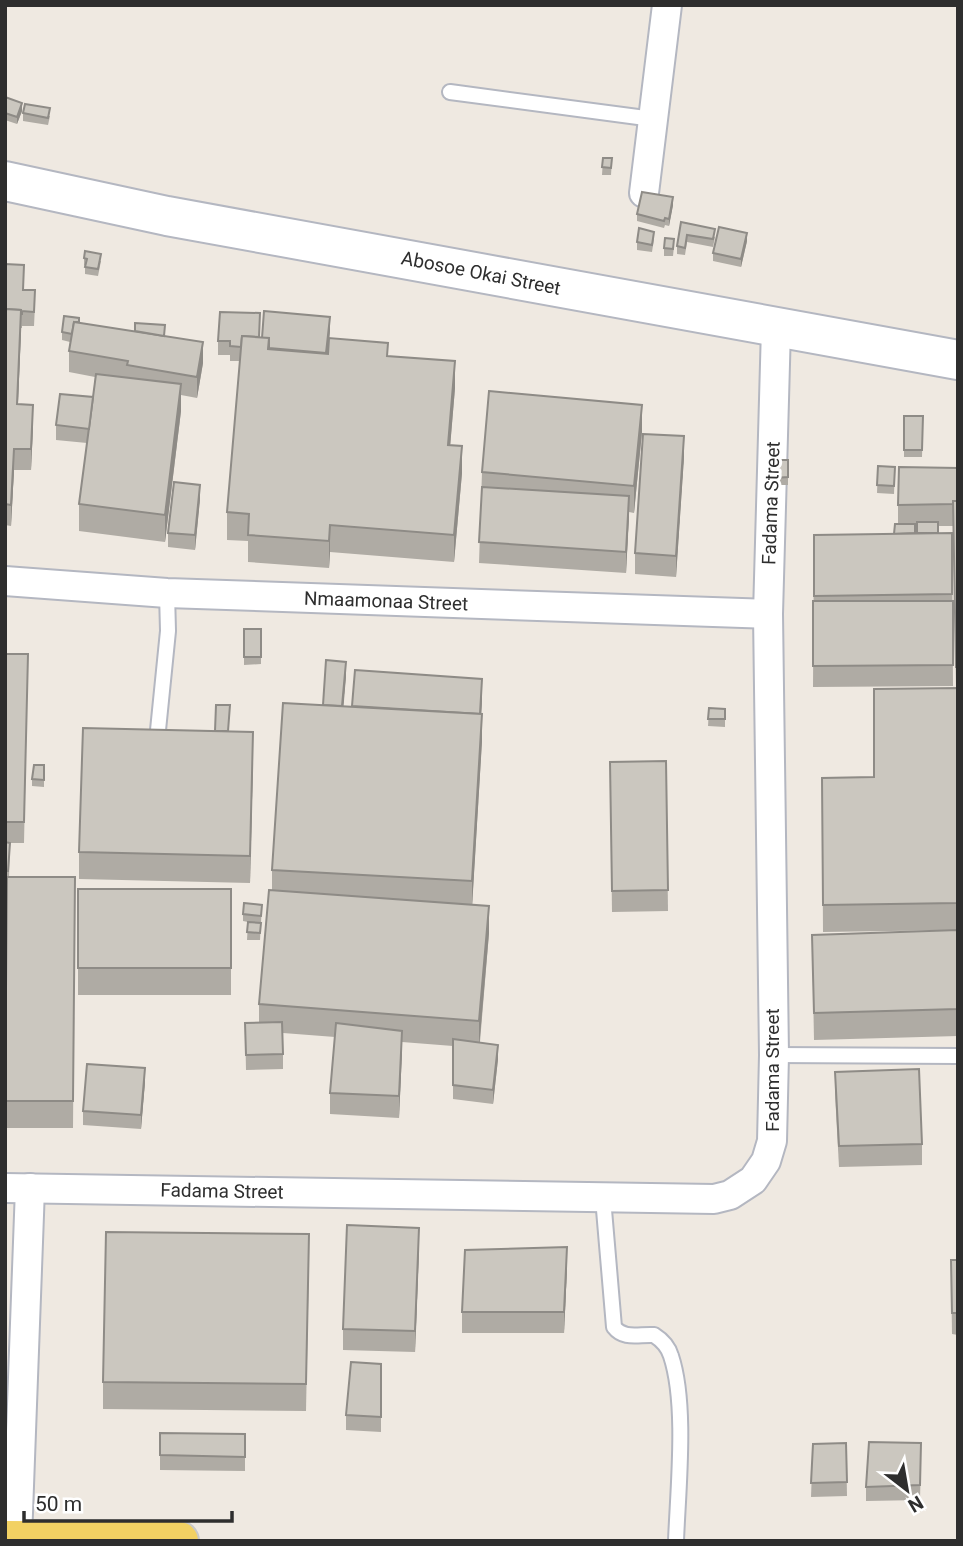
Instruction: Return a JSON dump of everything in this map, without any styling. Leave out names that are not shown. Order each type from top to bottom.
[{"type":"main road","points":[[11,1540],[179,1541]]},
{"type":"street","points":[[644,193],[667,5]]},
{"type":"street","name":"Abosoe Okai Street","points":[[5,181],[167,216],[958,360]]},
{"type":"street","name":"Fadama Street","points":[[18,1188],[713,1199],[730,1195],[752,1180],[766,1161],[772,1141],[774,1055],[768,614],[776,328]]},
{"type":"street","name":"Nmaamonaa Street","points":[[5,581],[167,593],[768,614]]},
{"type":"street","points":[[11,1540],[18,1188]]},
{"type":"lane","points":[[450,92],[653,119]]},
{"type":"lane","points":[[157,740],[168,631],[167,593]]},
{"type":"lane","points":[[774,1055],[958,1056]]},
{"type":"lane","points":[[603,1198],[614,1327],[618,1333],[629,1336],[654,1335],[667,1347],[672,1357],[680,1402],[676,1541]]},
{"type":"building","points":[[5,97],[22,103],[17,117],[5,113]]},
{"type":"building","points":[[25,104],[50,108],[48,118],[23,113]]},
{"type":"building","points":[[603,158],[612,158],[611,168],[602,167]]},
{"type":"building","points":[[642,192],[673,197],[669,219],[665,218],[664,221],[637,214]]},
{"type":"building","points":[[681,222],[715,229],[713,239],[687,235],[685,248],[677,246]]},
{"type":"building","points":[[719,227],[747,233],[741,259],[713,253]]},
{"type":"building","points":[[639,228],[654,232],[652,245],[637,242]]},
{"type":"building","points":[[665,238],[674,239],[673,249],[664,248]]},
{"type":"building","points":[[85,251],[101,254],[98,269],[85,267]]},
{"type":"building","points":[[5,264],[24,265],[23,290],[35,290],[34,312],[22,311],[21,314],[21,310],[5,309]]},
{"type":"building","points":[[5,309],[21,310],[17,404],[33,405],[31,449],[14,449],[11,505],[5,504]]},
{"type":"building","points":[[264,311],[330,317],[326,353],[269,348],[269,338],[262,338]]},
{"type":"building","points":[[220,312],[260,313],[259,337],[242,336],[241,347],[230,346],[230,341],[218,341]]},
{"type":"building","points":[[64,316],[79,318],[79,322],[74,322],[72,334],[62,332]]},
{"type":"building","points":[[74,322],[203,342],[197,377],[127,365],[128,361],[69,351]]},
{"type":"building","points":[[135,323],[165,325],[164,336],[135,331]]},
{"type":"building","points":[[242,336],[269,338],[268,349],[328,354],[329,338],[388,343],[387,356],[455,361],[448,445],[462,446],[454,535],[330,525],[329,541],[248,535],[249,514],[227,512]]},
{"type":"building","points":[[96,374],[181,384],[165,515],[79,504]]},
{"type":"building","points":[[489,391],[642,405],[634,486],[482,472]]},
{"type":"building","points":[[60,394],[93,397],[89,429],[56,425]]},
{"type":"building","points":[[904,416],[923,416],[922,450],[904,450]]},
{"type":"building","points":[[643,434],[684,436],[676,556],[635,553]]},
{"type":"building","points":[[773,460],[788,460],[788,477],[774,478]]},
{"type":"building","points":[[878,466],[895,467],[894,486],[877,485]]},
{"type":"building","points":[[899,467],[958,468],[958,501],[953,501],[953,504],[898,505]]},
{"type":"building","points":[[174,482],[200,485],[195,535],[168,533]]},
{"type":"building","points":[[482,487],[629,496],[626,552],[479,542]]},
{"type":"building","points":[[953,501],[958,501],[958,667],[956,667]]},
{"type":"building","points":[[917,522],[938,522],[938,533],[917,533]]},
{"type":"building","points":[[895,524],[915,524],[915,533],[894,534]]},
{"type":"building","points":[[952,533],[952,594],[814,596],[814,535]]},
{"type":"building","points":[[813,601],[953,601],[953,665],[813,666]]},
{"type":"building","points":[[244,629],[261,629],[261,657],[244,657]]},
{"type":"building","points":[[5,654],[28,654],[24,822],[5,822]]},
{"type":"building","points":[[326,660],[346,662],[342,706],[323,705]]},
{"type":"building","points":[[355,670],[482,679],[480,714],[352,706]]},
{"type":"building","points":[[958,688],[958,903],[823,905],[822,778],[874,777],[874,689]]},
{"type":"building","points":[[283,703],[482,714],[472,881],[272,870]]},
{"type":"building","points":[[216,705],[230,705],[228,731],[215,731]]},
{"type":"building","points":[[709,708],[725,709],[725,719],[708,719]]},
{"type":"building","points":[[83,728],[253,732],[250,856],[79,852]]},
{"type":"building","points":[[666,761],[668,890],[612,891],[610,762]]},
{"type":"building","points":[[34,765],[44,765],[44,780],[32,779]]},
{"type":"building","points":[[5,842],[10,843],[8,871],[5,871]]},
{"type":"building","points":[[7,877],[75,877],[73,1101],[5,1101]]},
{"type":"building","points":[[78,889],[231,889],[231,968],[78,968]]},
{"type":"building","points":[[269,890],[489,906],[479,1021],[259,1004]]},
{"type":"building","points":[[244,903],[262,905],[261,916],[243,914]]},
{"type":"building","points":[[248,922],[261,923],[260,933],[247,932]]},
{"type":"building","points":[[958,930],[958,1009],[814,1013],[812,935]]},
{"type":"building","points":[[282,1022],[283,1054],[246,1055],[245,1023]]},
{"type":"building","points":[[336,1023],[402,1031],[399,1096],[330,1093]]},
{"type":"building","points":[[453,1039],[498,1045],[493,1090],[453,1085]]},
{"type":"building","points":[[87,1064],[145,1068],[141,1115],[83,1111]]},
{"type":"building","points":[[919,1069],[922,1144],[839,1146],[835,1072]]},
{"type":"building","points":[[347,1225],[419,1228],[415,1331],[343,1329]]},
{"type":"building","points":[[106,1232],[309,1234],[306,1384],[103,1382]]},
{"type":"building","points":[[567,1247],[564,1312],[462,1312],[465,1250]]},
{"type":"building","points":[[951,1260],[958,1260],[958,1313],[952,1313]]},
{"type":"building","points":[[351,1362],[381,1364],[381,1417],[346,1415]]},
{"type":"building","points":[[160,1433],[245,1434],[245,1457],[160,1455]]},
{"type":"building","points":[[869,1442],[921,1443],[920,1485],[866,1487]]},
{"type":"building","points":[[846,1443],[847,1482],[811,1483],[813,1444]]}]
